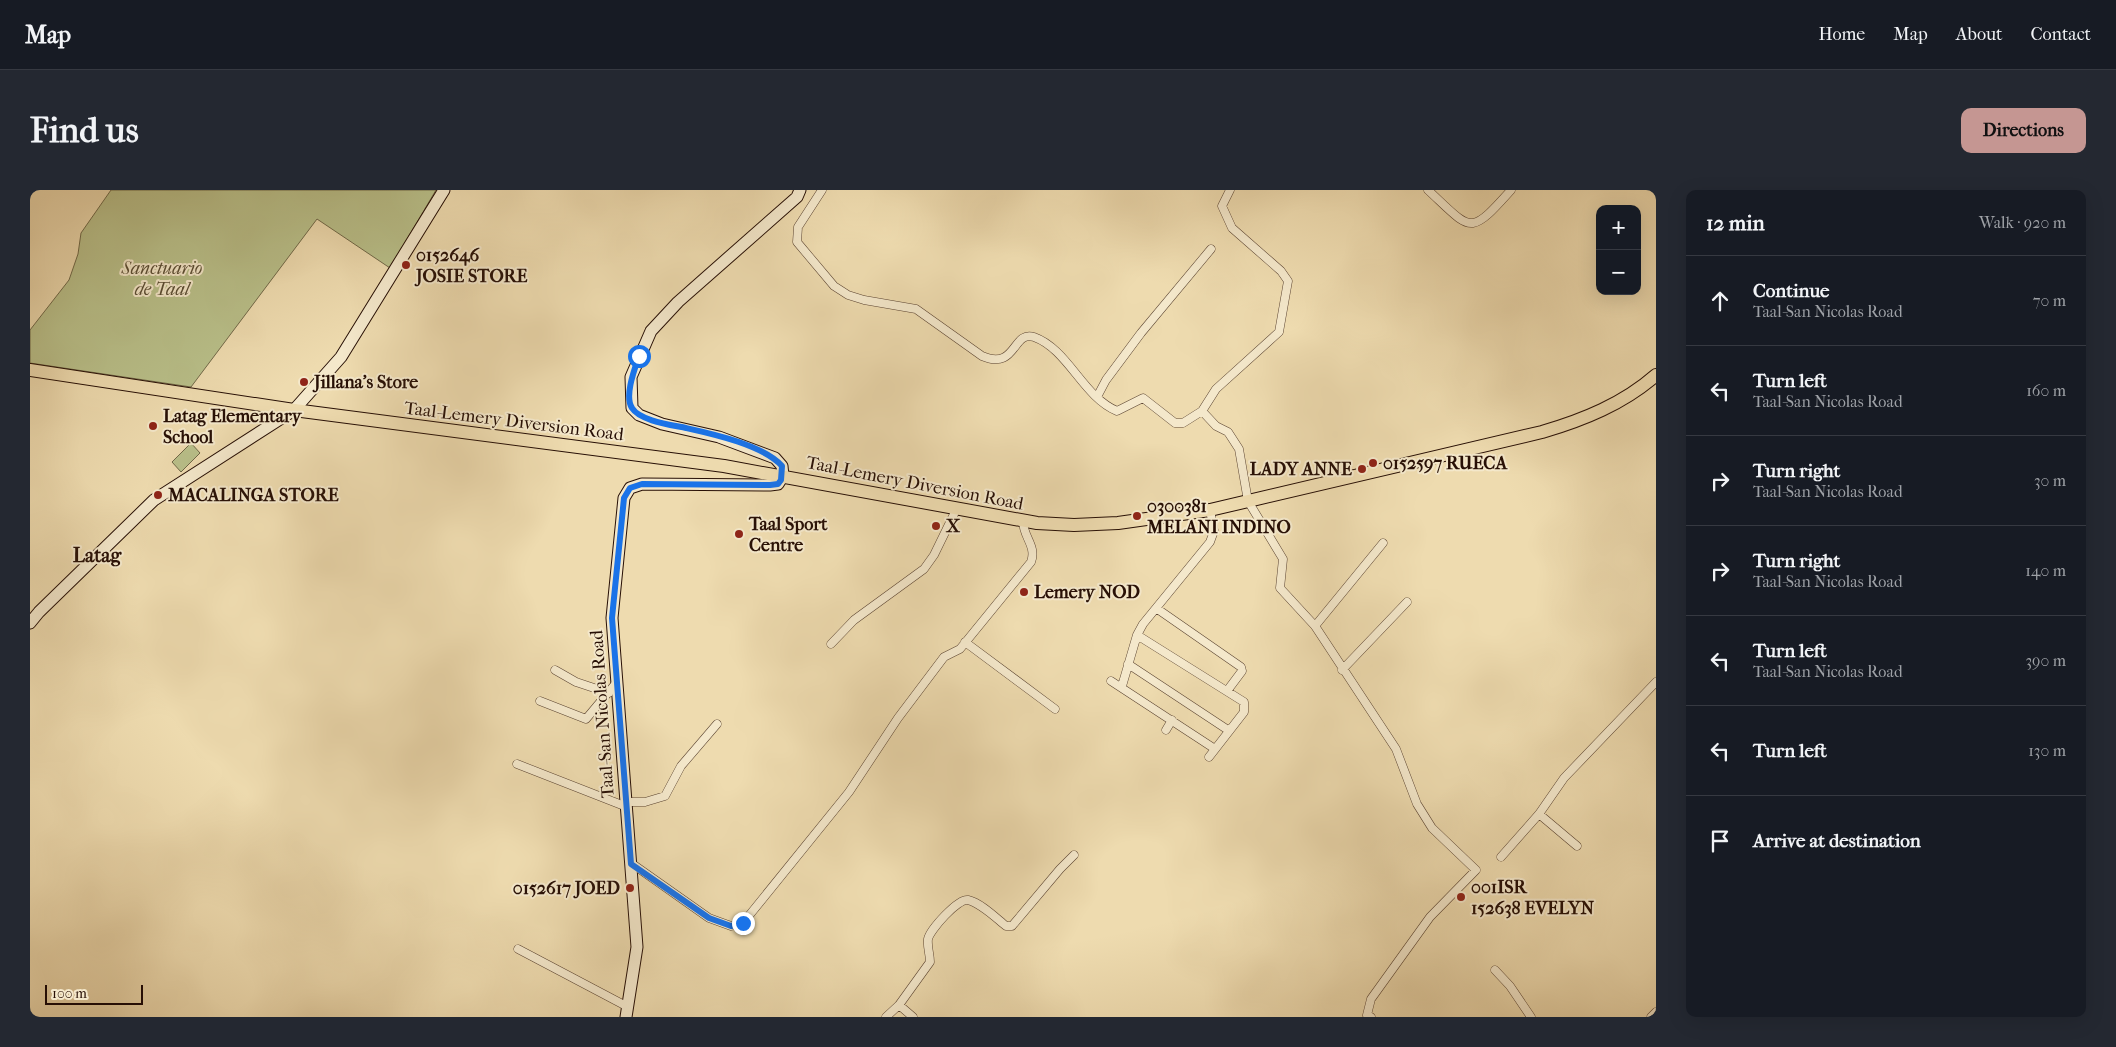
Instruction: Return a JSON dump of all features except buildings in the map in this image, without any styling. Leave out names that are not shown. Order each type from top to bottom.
[{"type":"main road","points":[[30,623],[154,500],[294,410],[341,356],[444,190]]},
{"type":"main road","points":[[783,476],[782,466],[774,458],[749,447],[686,428],[662,424],[639,415],[632,408],[631,385],[634,370],[651,330],[678,302],[798,197],[800,190]]},
{"type":"main road","name":"Taal-Lemery Diversion Road","points":[[30,370],[294,410],[783,476],[956,510],[1023,521],[1095,525],[1160,519],[1210,510],[1566,425],[1613,405],[1641,388],[1656,375]]},
{"type":"main road","name":"Taal-San Nicolas Road","points":[[627,1012],[638,947],[612,618],[622,507],[626,492],[630,488],[642,484],[770,485],[778,484],[783,476]]},
{"type":"street","points":[[822,190],[798,227],[797,242],[806,256],[841,292],[864,300],[916,309],[982,356],[993,360],[1006,357],[1021,339],[1032,337],[1049,345],[1097,397],[1110,408],[1117,411],[1143,398],[1175,423],[1183,423],[1202,411],[1216,389],[1279,332],[1288,281],[1286,275],[1232,228],[1222,206],[1230,190]]},
{"type":"street","points":[[1428,190],[1459,220],[1470,225],[1487,217],[1511,190]]},
{"type":"street","points":[[1097,397],[1106,380],[1141,333],[1211,249]]},
{"type":"street","points":[[1202,411],[1216,426],[1228,432],[1239,449],[1248,501],[1283,559],[1280,588],[1315,626],[1342,670],[1396,749],[1417,804],[1432,828],[1476,870],[1430,917],[1370,999],[1367,1015],[1371,1017]]},
{"type":"street","points":[[831,644],[854,620],[924,569],[934,555],[956,510]]},
{"type":"street","points":[[1122,686],[1137,635],[1156,608],[1210,542],[1214,531],[1210,510]]},
{"type":"street","points":[[631,864],[709,918],[731,926],[743,923],[849,792],[898,718],[944,657],[955,653],[1031,562],[1033,550],[1023,530],[1023,521]]},
{"type":"street","points":[[1315,626],[1383,543]]},
{"type":"street","points":[[1342,670],[1406,602]]},
{"type":"street","points":[[1156,608],[1241,667],[1242,671],[1227,691]]},
{"type":"street","points":[[1137,635],[1227,691],[1245,705],[1244,712],[1228,730],[1209,757]]},
{"type":"street","points":[[965,642],[1055,709]]},
{"type":"street","points":[[1128,664],[1228,730]]},
{"type":"street","points":[[555,670],[576,682],[609,693]]},
{"type":"street","points":[[540,701],[586,719],[618,681]]},
{"type":"street","points":[[1111,681],[1122,686],[1215,749]]},
{"type":"street","points":[[1500,857],[1539,814],[1564,778],[1656,682]]},
{"type":"street","points":[[1166,730],[1172,720]]},
{"type":"street","points":[[516,764],[626,805],[645,802],[665,796],[680,766],[716,724]]},
{"type":"street","points":[[1539,814],[1577,846]]},
{"type":"street","points":[[886,1017],[899,1005],[930,962],[928,948],[930,935],[955,904],[961,900],[970,901],[1006,926],[1012,926],[1074,855]]},
{"type":"street","points":[[518,948],[627,1012]]},
{"type":"street","points":[[1495,970],[1510,986],[1531,1017]]},
{"type":"street","points":[[899,1005],[913,1017]]},
{"type":"street","points":[[1651,1017],[1656,1012]]},
{"type":"green space","name":"Sanctuario de Taal","points":[[111,190],[436,190],[390,268],[317,219],[191,387],[30,363],[30,330],[69,280],[78,254],[81,233]]},
{"type":"green space","points":[[191,443],[200,453],[181,472],[172,462]]},
{"type":"place","name":"0152646 JOSIE STORE","points":[[406,265]]},
{"type":"place","name":"Jillana's Store","points":[[304,382]]},
{"type":"place","name":"Latag Elementary School","points":[[153,426]]},
{"type":"place","name":"0152597 RUECA","points":[[1373,463]]},
{"type":"place","name":"LADY ANNE","points":[[1362,469]]},
{"type":"place","name":"MACALINGA STORE","points":[[158,495]]},
{"type":"place","name":"0300381 MELANI INDINO","points":[[1137,516]]},
{"type":"place","name":"X","points":[[936,526]]},
{"type":"place","name":"Taal Sport Centre","points":[[739,534]]},
{"type":"place","name":"Lemery NOD","points":[[1024,592]]},
{"type":"place","name":"0152617 JOED","points":[[630,888]]},
{"type":"place","name":"001ISR 152638 EVELYN","points":[[1461,897]]},
{"type":"district","name":"Latag","points":[[97,555]]},
{"type":"route","points":[[639,356],[632,377],[630,400],[632,408],[639,415],[662,424],[686,428],[749,447],[774,458],[782,466],[783,476],[778,484],[642,484],[630,488],[626,492],[622,507],[614,586],[612,618],[616,647],[631,864],[709,918],[731,926],[738,926],[743,923]]}]
